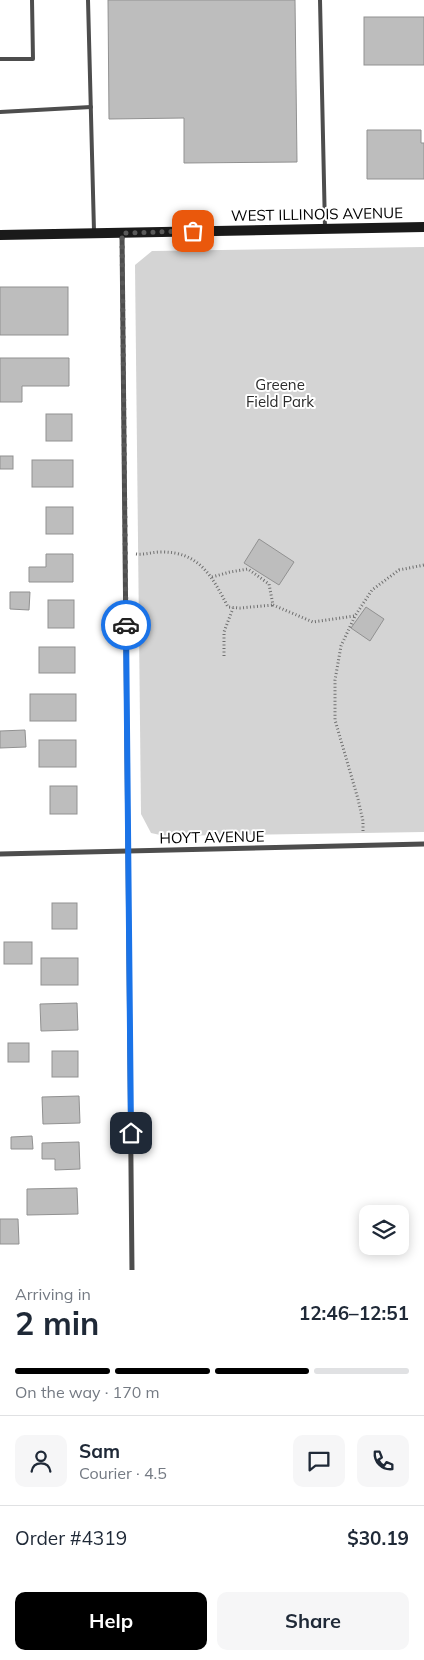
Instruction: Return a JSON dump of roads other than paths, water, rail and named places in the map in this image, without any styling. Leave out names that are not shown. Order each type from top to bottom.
[{"type":"main road","name":"WEST ILLINOIS AVENUE","points":[[0,235],[424,227]]},
{"type":"street","points":[[122,233],[132,1270]]},
{"type":"street","name":"HOYT AVENUE","points":[[0,854],[424,844]]},
{"type":"lane","points":[[0,59],[32,59],[32,0]]},
{"type":"lane","points":[[88,0],[94,233]]},
{"type":"lane","points":[[320,0],[325,229]]},
{"type":"lane","points":[[0,112],[91,108]]},
{"type":"park label","name":"Greene Field Park","points":[[280,392]]}]
